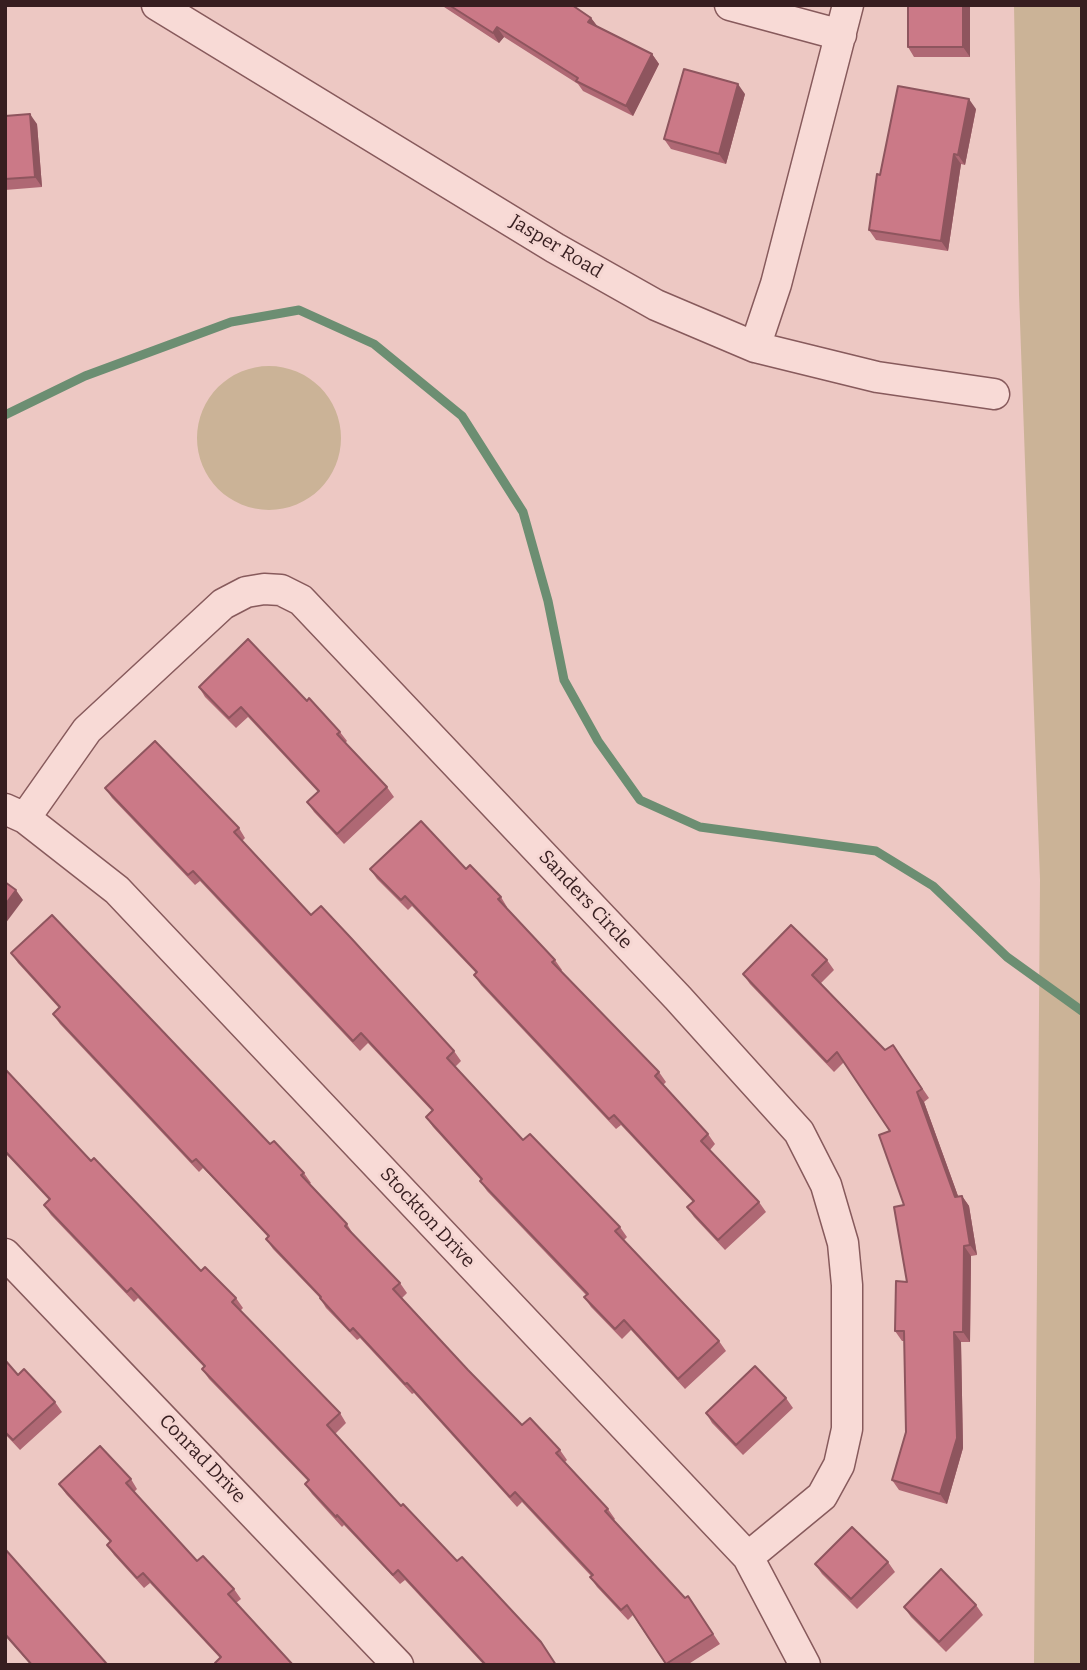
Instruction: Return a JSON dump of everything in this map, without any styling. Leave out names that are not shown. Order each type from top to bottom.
[{"type":"street","name":"Jasper Road","points":[[157,5],[656,306],[755,347],[877,377],[994,394]]},
{"type":"street","points":[[730,5],[841,35]]},
{"type":"street","points":[[755,347],[776,284],[848,5]]},
{"type":"street","name":"Sanders Circle","points":[[15,814],[87,730],[223,604],[246,592],[264,589],[281,590],[301,600],[678,998],[799,1132],[826,1185],[843,1243],[847,1285],[846,1429],[839,1465],[822,1496],[748,1557]]},
{"type":"street","name":"Stockton Drive","points":[[15,814],[117,890],[748,1557],[806,1665]]},
{"type":"street","name":"Conrad Drive","points":[[5,1254],[398,1665]]},
{"type":"shaded area","points":[[1014,5],[1082,5],[1082,1665],[1034,1665],[1040,880],[1019,294]]},
{"type":"shaded area","points":[[269,366],[297,371],[320,387],[336,410],[341,438],[336,466],[320,489],[297,505],[269,510],[241,505],[218,489],[202,466],[197,438],[202,410],[218,387],[241,371]]},
{"type":"building","points":[[449,5],[572,5],[591,18],[588,22],[652,54],[626,106],[576,81],[578,78],[497,27],[493,33]]},
{"type":"building","points":[[908,5],[963,5],[963,47],[908,47]]},
{"type":"building","points":[[684,69],[738,84],[719,154],[664,139]]},
{"type":"building","points":[[898,86],[969,99],[958,155],[954,154],[941,241],[869,230],[877,174],[880,175]]},
{"type":"building","points":[[30,114],[35,177],[5,179],[5,116]]},
{"type":"building","points":[[248,639],[307,701],[309,698],[340,732],[337,734],[387,787],[337,834],[307,802],[319,791],[241,707],[229,718],[199,687]]},
{"type":"building","points":[[155,741],[239,828],[234,832],[311,915],[321,906],[454,1051],[447,1058],[523,1140],[530,1134],[620,1227],[615,1231],[719,1341],[678,1379],[624,1320],[615,1329],[584,1297],[588,1294],[480,1181],[482,1179],[426,1117],[433,1110],[361,1033],[353,1041],[193,871],[188,875],[105,788]]},
{"type":"building","points":[[421,821],[466,869],[470,865],[501,897],[498,899],[555,960],[552,962],[659,1072],[655,1076],[708,1134],[701,1141],[759,1202],[718,1240],[687,1207],[694,1201],[614,1115],[609,1119],[474,975],[477,972],[405,896],[401,900],[370,869]]},
{"type":"building","points":[[5,882],[16,890],[5,905]]},
{"type":"building","points":[[52,915],[270,1144],[274,1141],[304,1173],[301,1175],[347,1224],[345,1226],[400,1283],[393,1289],[468,1370],[522,1425],[530,1418],[560,1450],[556,1453],[608,1509],[605,1511],[685,1598],[688,1596],[713,1634],[666,1664],[627,1605],[621,1610],[590,1577],[593,1575],[515,1492],[510,1497],[407,1383],[405,1384],[353,1328],[350,1331],[266,1239],[269,1236],[196,1159],[192,1162],[53,1014],[60,1007],[11,953]]},
{"type":"building","points":[[791,925],[827,960],[812,975],[885,1050],[893,1045],[922,1089],[917,1092],[955,1197],[962,1196],[970,1245],[964,1246],[963,1332],[954,1332],[957,1438],[940,1494],[892,1480],[906,1432],[904,1331],[895,1331],[896,1281],[907,1282],[894,1207],[904,1205],[879,1135],[890,1131],[837,1052],[827,1062],[743,974]]},
{"type":"building","points":[[5,1069],[91,1161],[94,1158],[201,1271],[205,1267],[236,1298],[232,1302],[340,1413],[327,1425],[401,1506],[403,1504],[457,1561],[462,1557],[541,1642],[556,1665],[486,1665],[398,1570],[393,1575],[337,1515],[336,1517],[305,1484],[309,1480],[202,1369],[205,1366],[131,1288],[127,1292],[44,1205],[50,1199],[5,1151]]},
{"type":"building","points":[[5,1360],[18,1375],[24,1369],[55,1402],[13,1440],[5,1432]]},
{"type":"building","points":[[755,1366],[786,1398],[736,1445],[706,1413]]},
{"type":"building","points":[[100,1446],[131,1479],[126,1483],[197,1561],[203,1556],[234,1589],[228,1594],[293,1665],[216,1665],[221,1657],[143,1573],[137,1578],[107,1545],[111,1541],[59,1484]]},
{"type":"building","points":[[852,1527],[888,1562],[851,1599],[815,1564]]},
{"type":"building","points":[[5,1549],[108,1665],[32,1665],[5,1634]]},
{"type":"building","points":[[941,1569],[976,1605],[939,1642],[904,1607]]},
{"type":"waterway","points":[[5,415],[85,376],[231,322],[299,310],[374,344],[462,416],[523,512],[548,601],[564,680],[598,741],[640,800],[700,827],[876,851],[933,886],[1007,957],[1082,1011]]}]
